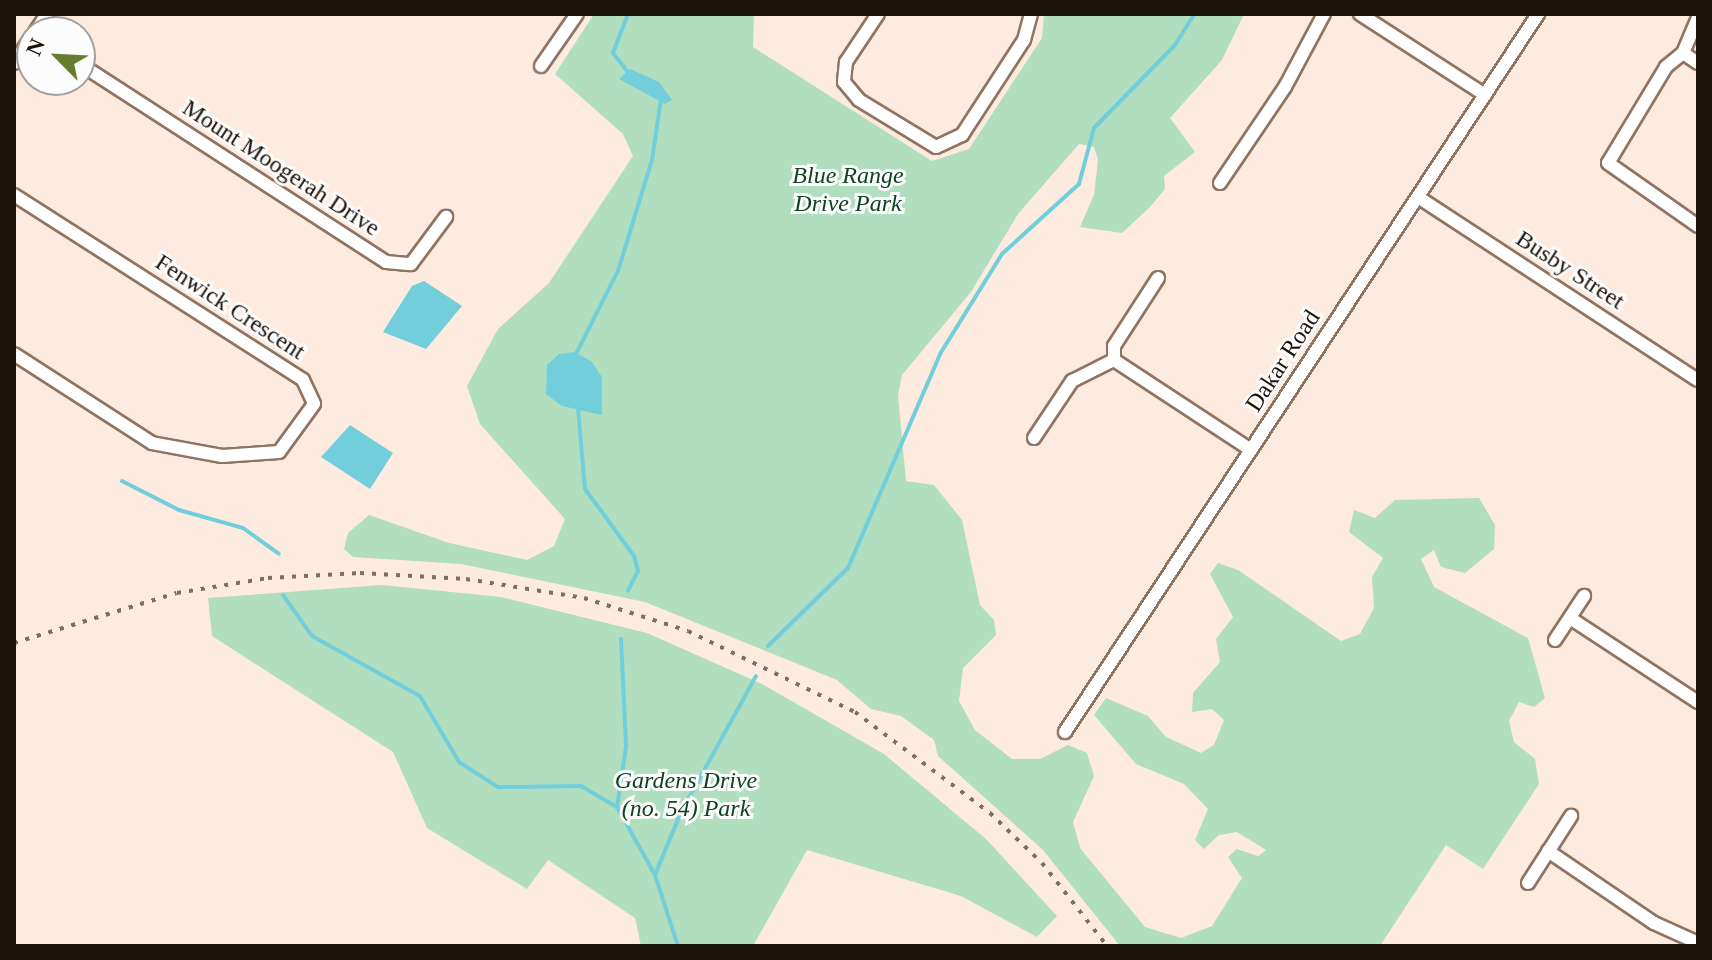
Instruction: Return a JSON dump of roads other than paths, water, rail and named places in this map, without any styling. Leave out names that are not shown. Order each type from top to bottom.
[{"type":"street","points":[[541,66],[577,14]]},
{"type":"street","points":[[878,14],[846,62],[844,82],[859,100],[936,147],[962,135],[1024,40],[1031,14]]},
{"type":"street","points":[[1220,183],[1285,87],[1324,14]]},
{"type":"street","points":[[1360,14],[1485,95]]},
{"type":"street","name":"Dakar Road","points":[[1065,732],[1538,14]]},
{"type":"street","points":[[1698,17],[1683,53],[1666,67],[1608,163],[1698,226]]},
{"type":"street","points":[[1683,53],[1698,63]]},
{"type":"street","name":"Mount Moogerah Drive","points":[[96,74],[399,267],[420,257],[446,217]]},
{"type":"street","name":"Fenwick Crescent","points":[[14,195],[303,380],[314,404],[279,452],[195,452],[146,440],[14,354]]},
{"type":"street","name":"Busby Street","points":[[1418,197],[1698,380]]},
{"type":"street","points":[[1114,360],[1114,346],[1158,278]]},
{"type":"street","points":[[1114,360],[1251,450]]},
{"type":"street","points":[[1034,438],[1072,381],[1114,360]]},
{"type":"street","points":[[1555,640],[1584,596]]},
{"type":"street","points":[[1570,618],[1698,702]]},
{"type":"street","points":[[1528,883],[1571,816]]},
{"type":"street","points":[[1548,851],[1654,923],[1698,943]]},
{"type":"water","points":[[630,69],[659,82],[672,100],[665,104],[619,79]]},
{"type":"water","points":[[424,281],[462,306],[426,349],[383,332],[412,286]]},
{"type":"water","points":[[574,352],[591,361],[602,377],[602,415],[562,406],[546,394],[547,365],[559,354]]},
{"type":"water","points":[[350,425],[393,453],[370,489],[321,457]]},
{"type":"waterway","points":[[627,71],[613,53],[628,14]]},
{"type":"waterway","points":[[768,646],[848,568],[940,354],[1002,254],[1079,184],[1094,128],[1175,45],[1194,14]]},
{"type":"waterway","points":[[575,356],[618,271],[652,160],[661,99]]},
{"type":"waterway","points":[[578,408],[585,489],[634,556],[638,571],[628,591]]},
{"type":"waterway","points":[[122,481],[179,510],[243,528],[279,554]]},
{"type":"waterway","points":[[283,595],[312,636],[420,696],[459,762],[498,787],[581,786],[617,807]]},
{"type":"waterway","points":[[621,639],[626,747],[617,807],[655,875],[678,946]]},
{"type":"waterway","points":[[655,875],[681,812],[756,676]]},
{"type":"railway","points":[[14,643],[177,593],[268,578],[360,573],[466,579],[584,598],[688,631],[855,712],[990,813],[1042,863],[1107,946]]},
{"type":"park label","name":"Blue Range Drive Park","points":[[848,190]]},
{"type":"park label","name":"Gardens Drive (no. 54) Park","points":[[686,795]]}]
